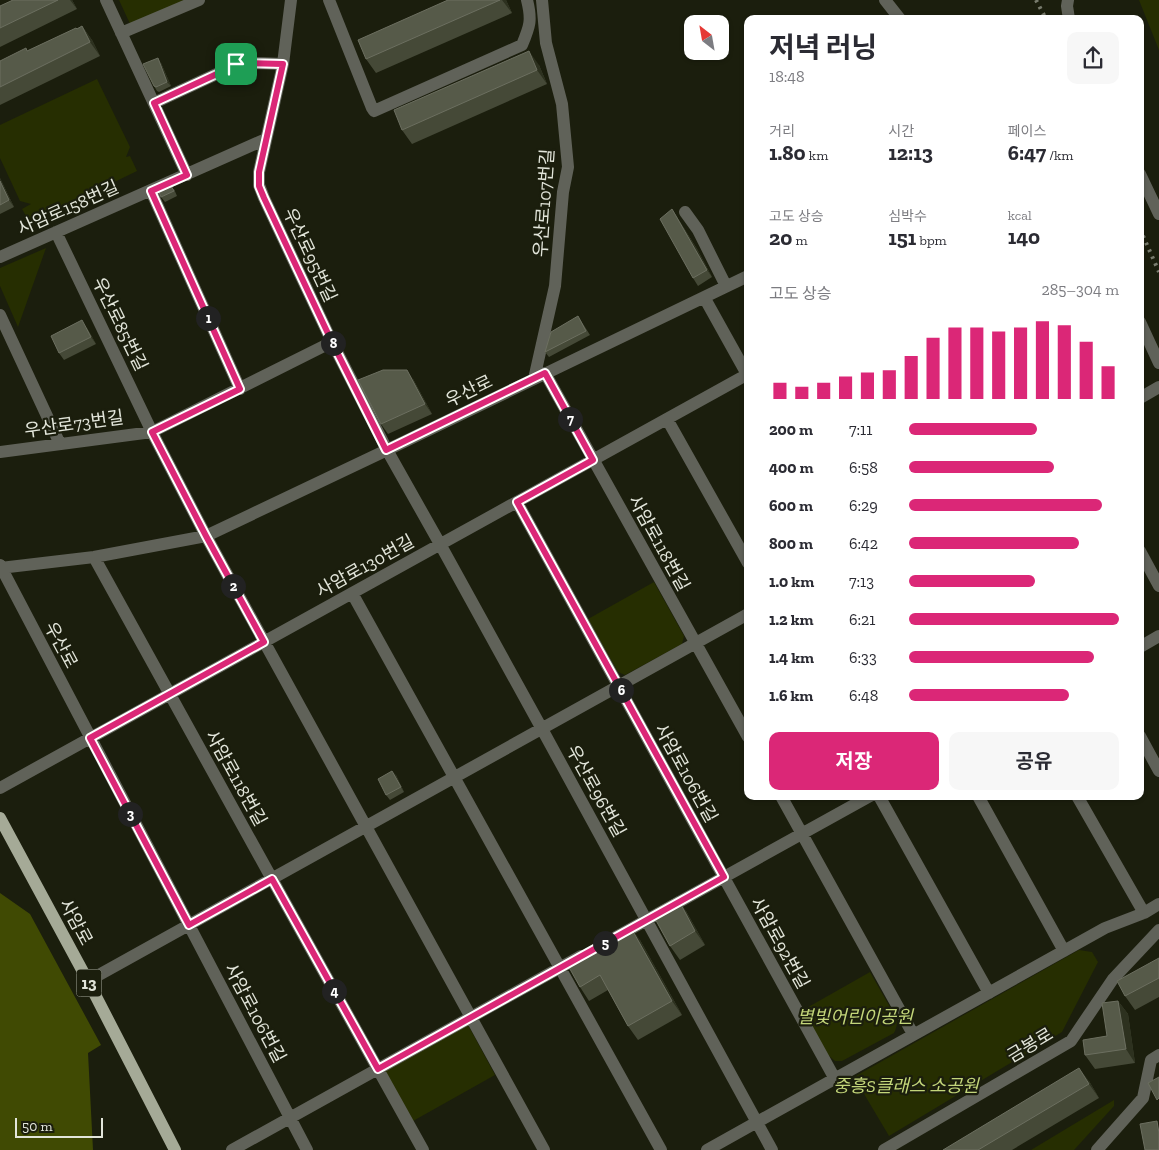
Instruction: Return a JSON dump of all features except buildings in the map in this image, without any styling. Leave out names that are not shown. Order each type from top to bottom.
[{"type":"main road","name":"사암로","points":[[0,818],[88,981],[175,1150]]},
{"type":"street","points":[[106,0],[187,175]]},
{"type":"street","points":[[121,34],[199,0]]},
{"type":"street","name":"우산로95번길","points":[[291,0],[283,64],[259,172],[259,186],[332,342],[386,450]]},
{"type":"street","points":[[329,0],[352,44],[374,111],[522,45],[529,28],[530,14],[526,0]]},
{"type":"street","name":"우산로107번길","points":[[539,376],[555,286],[563,192],[568,167],[562,104],[546,43],[542,0]]},
{"type":"street","points":[[885,0],[897,15]]},
{"type":"street","points":[[1068,0],[1069,15]]},
{"type":"street","points":[[154,103],[236,64],[283,64]]},
{"type":"street","name":"사암로158번길","points":[[0,257],[187,175],[266,138]]},
{"type":"street","points":[[1144,182],[1159,214]]},
{"type":"street","points":[[151,191],[240,389]]},
{"type":"street","points":[[685,212],[698,230],[726,286]]},
{"type":"street","name":"우산로85번길","points":[[56,232],[152,432],[206,536]]},
{"type":"street","name":"우산로","points":[[90,738],[0,566],[94,556],[206,536],[744,278]]},
{"type":"street","points":[[704,297],[744,370]]},
{"type":"street","points":[[0,316],[60,444]]},
{"type":"street","points":[[1144,331],[1159,363]]},
{"type":"street","points":[[152,432],[332,342]]},
{"type":"street","name":"사암로118번길","points":[[539,376],[593,460],[695,643]]},
{"type":"street","name":"사암로130번길","points":[[0,788],[744,377]]},
{"type":"street","points":[[1144,396],[1159,387]]},
{"type":"street","points":[[667,419],[744,556]]},
{"type":"street","name":"우산로73번길","points":[[0,452],[152,432]]},
{"type":"street","name":"우산로96번길","points":[[386,450],[542,728],[772,1150]]},
{"type":"street","points":[[517,502],[618,686]]},
{"type":"street","points":[[206,536],[544,1150]]},
{"type":"street","points":[[94,556],[169,694]]},
{"type":"street","points":[[1144,558],[1159,586]]},
{"type":"street","points":[[352,593],[662,1150]]},
{"type":"street","points":[[88,981],[744,616]]},
{"type":"street","points":[[1144,645],[1159,636]]},
{"type":"street","points":[[695,643],[744,730]]},
{"type":"street","name":"사암로106번길","points":[[618,686],[724,877]]},
{"type":"street","name":"사암로118번길","points":[[169,694],[272,879]]},
{"type":"street","points":[[90,738],[189,925]]},
{"type":"street","points":[[1144,743],[1159,770]]},
{"type":"street","points":[[783,800],[914,1034]]},
{"type":"street","points":[[232,1150],[863,800]]},
{"type":"street","points":[[880,800],[989,993]]},
{"type":"street","points":[[980,800],[1064,951]]},
{"type":"street","points":[[1080,800],[1144,913]]},
{"type":"street","name":"사암로92번길","points":[[724,877],[835,1079]]},
{"type":"street","points":[[272,879],[423,1150]]},
{"type":"street","points":[[707,1150],[1105,928],[1144,913],[1159,904]]},
{"type":"street","name":"사암로106번길","points":[[189,925],[290,1118]]},
{"type":"street","name":"금봉로","points":[[885,1150],[1071,1041],[1113,979],[1159,930]]},
{"type":"street","points":[[1097,1150],[1143,1098],[1150,1060],[1159,1055]]},
{"type":"street","points":[[290,1118],[307,1150]]},
{"type":"green space","points":[[119,0],[187,0],[131,26]]},
{"type":"green space","points":[[1139,0],[1159,0],[1159,50]]},
{"type":"green space","points":[[97,79],[130,147],[126,157],[130,156],[137,171],[30,223],[22,209],[31,204],[20,201],[0,158],[0,125]]},
{"type":"green space","points":[[46,248],[18,327],[0,286],[0,268]]},
{"type":"green space","points":[[654,582],[684,636],[682,644],[625,675],[618,672],[588,619]]},
{"type":"green space","points":[[0,893],[30,914],[101,1045],[88,1053],[93,1150],[0,1150]]},
{"type":"green space","name":"중흥S클래스 소공원","points":[[1079,950],[1092,952],[1098,962],[1062,1032],[889,1136],[854,1077]]},
{"type":"green space","name":"별빛어린이공원","points":[[870,972],[896,1018],[895,1031],[842,1061],[835,1061],[828,1055],[803,1010]]},
{"type":"green space","points":[[468,1025],[495,1075],[413,1121],[385,1071]]},
{"type":"green space","points":[[1114,1100],[1114,1106],[1074,1150],[1031,1150]]},
{"type":"railway","points":[[1036,0],[1044,15]]},
{"type":"railway","points":[[1144,238],[1159,272]]},
{"type":"route","points":[[236,64],[283,64],[259,172],[259,186],[332,342],[386,450],[545,373],[593,460],[517,502],[724,877],[378,1069],[272,879],[189,925],[90,738],[264,642],[152,432],[240,389],[151,191],[187,175],[154,103],[236,64]]}]
